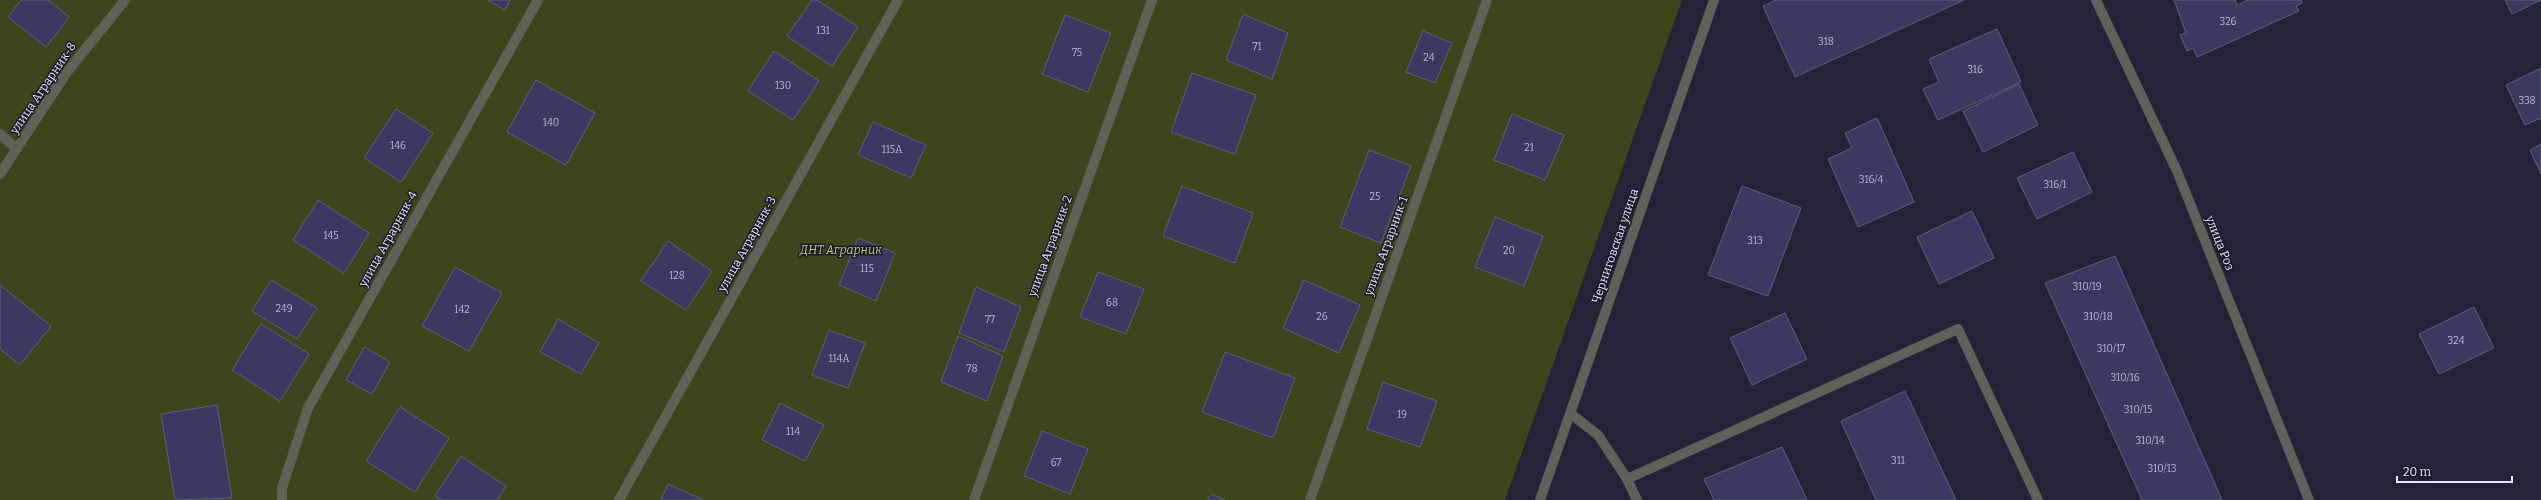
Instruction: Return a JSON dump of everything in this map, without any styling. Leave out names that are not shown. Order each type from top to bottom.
[{"type":"street","name":"улица Аграрник-8","points":[[0,174],[18,149],[67,72],[125,0]]},
{"type":"street","name":"улица Аграрник-4","points":[[282,500],[282,488],[308,408],[538,0]]},
{"type":"street","name":"улица Аграрник-3","points":[[619,500],[898,0]]},
{"type":"street","name":"улица Аграрник-2","points":[[974,500],[1152,0]]},
{"type":"street","name":"улица Аграрник-1","points":[[1310,500],[1488,0]]},
{"type":"street","name":"Черниговская улица","points":[[1540,500],[1714,0]]},
{"type":"street","name":"улица Роз","points":[[2096,0],[2177,170],[2309,500]]},
{"type":"street","points":[[0,134],[18,149]]},
{"type":"street","points":[[1627,479],[1958,329],[2038,500]]},
{"type":"street","points":[[1571,414],[1598,435],[1627,479],[1637,500]]},
{"type":"green space","name":"ДНТ Аграрник","points":[[0,0],[1682,0],[1505,500],[0,500]]},
{"type":"building","points":[[21,0],[48,0],[69,17],[46,47],[8,17]]},
{"type":"building","points":[[488,0],[510,0],[505,10]]},
{"type":"building","points":[[812,0],[817,0],[858,27],[832,66],[787,36]]},
{"type":"building","points":[[1776,0],[1964,0],[1795,77],[1763,6]]},
{"type":"building","points":[[2174,0],[2235,0],[2237,5],[2248,0],[2301,0],[2302,3],[2296,6],[2299,11],[2197,57],[2193,48],[2187,51],[2180,35],[2186,33]]},
{"type":"building","points":[[2505,0],[2541,0],[2512,14]]},
{"type":"building","points":[[1243,14],[1288,33],[1272,79],[1226,60]]},
{"type":"building","points":[[1065,15],[1111,33],[1088,92],[1042,74]]},
{"type":"building","points":[[1997,29],[2021,82],[1938,120],[1923,89],[1939,82],[1929,59]]},
{"type":"building","points":[[1423,31],[1452,43],[1435,83],[1406,72]]},
{"type":"building","points":[[774,51],[819,81],[793,120],[748,91]]},
{"type":"building","points":[[2541,68],[2541,118],[2525,125],[2506,85]]},
{"type":"building","points":[[1192,73],[1256,95],[1235,154],[1171,132]]},
{"type":"building","points":[[536,80],[595,113],[566,165],[507,132]]},
{"type":"building","points":[[2019,84],[2038,125],[1983,152],[1963,111]]},
{"type":"building","points":[[396,109],[433,133],[401,182],[364,158]]},
{"type":"building","points":[[1512,114],[1564,135],[1545,180],[1494,160]]},
{"type":"building","points":[[1877,118],[1914,202],[1858,227],[1828,159],[1852,148],[1845,133]]},
{"type":"building","points":[[873,122],[926,145],[911,178],[858,155]]},
{"type":"building","points":[[2541,144],[2541,174],[2530,150]]},
{"type":"building","points":[[1369,150],[1411,166],[1381,243],[1340,227]]},
{"type":"building","points":[[2073,152],[2092,192],[2037,219],[2017,178]]},
{"type":"building","points":[[1182,186],[1253,213],[1235,263],[1163,236]]},
{"type":"building","points":[[1742,186],[1801,208],[1768,296],[1708,275]]},
{"type":"building","points":[[318,200],[369,233],[344,273],[293,240]]},
{"type":"building","points":[[1972,211],[1994,258],[1939,284],[1917,237]]},
{"type":"building","points":[[1495,217],[1543,236],[1524,286],[1475,267]]},
{"type":"building","points":[[858,238],[895,253],[876,301],[839,285]]},
{"type":"building","points":[[668,241],[712,271],[686,310],[641,281]]},
{"type":"building","points":[[2115,256],[2222,500],[2142,500],[2045,283]]},
{"type":"building","points":[[455,267],[502,293],[469,351],[422,326]]},
{"type":"building","points":[[1098,272],[1144,289],[1126,334],[1080,317]]},
{"type":"building","points":[[271,280],[317,308],[297,339],[252,311]]},
{"type":"building","points":[[1304,280],[1360,305],[1339,353],[1283,328]]},
{"type":"building","points":[[0,285],[51,326],[20,365],[0,349]]},
{"type":"building","points":[[976,287],[1021,307],[1004,352],[959,333]]},
{"type":"building","points":[[2474,307],[2494,348],[2439,374],[2419,334]]},
{"type":"building","points":[[1785,313],[1807,359],[1752,385],[1730,338]]},
{"type":"building","points":[[558,319],[599,343],[581,374],[540,352]]},
{"type":"building","points":[[261,324],[309,354],[280,401],[232,370]]},
{"type":"building","points":[[829,330],[865,343],[848,388],[812,375]]},
{"type":"building","points":[[958,336],[1003,356],[987,401],[941,382]]},
{"type":"building","points":[[364,347],[390,362],[372,394],[346,380]]},
{"type":"building","points":[[1225,352],[1295,378],[1273,438],[1202,412]]},
{"type":"building","points":[[1383,382],[1437,401],[1420,447],[1367,429]]},
{"type":"building","points":[[1905,391],[1956,500],[1876,500],[1841,421]]},
{"type":"building","points":[[780,403],[824,425],[805,461],[762,440]]},
{"type":"building","points":[[217,405],[232,498],[175,500],[161,414]]},
{"type":"building","points":[[400,407],[449,438],[415,492],[366,461]]},
{"type":"building","points":[[1042,431],[1088,449],[1070,494],[1024,476]]},
{"type":"building","points":[[1782,447],[1807,500],[1714,500],[1704,479]]},
{"type":"building","points":[[461,456],[506,486],[497,500],[441,500],[435,496]]},
{"type":"building","points":[[668,484],[704,500],[661,500]]},
{"type":"building","points":[[1211,494],[1225,500],[1208,500]]}]
